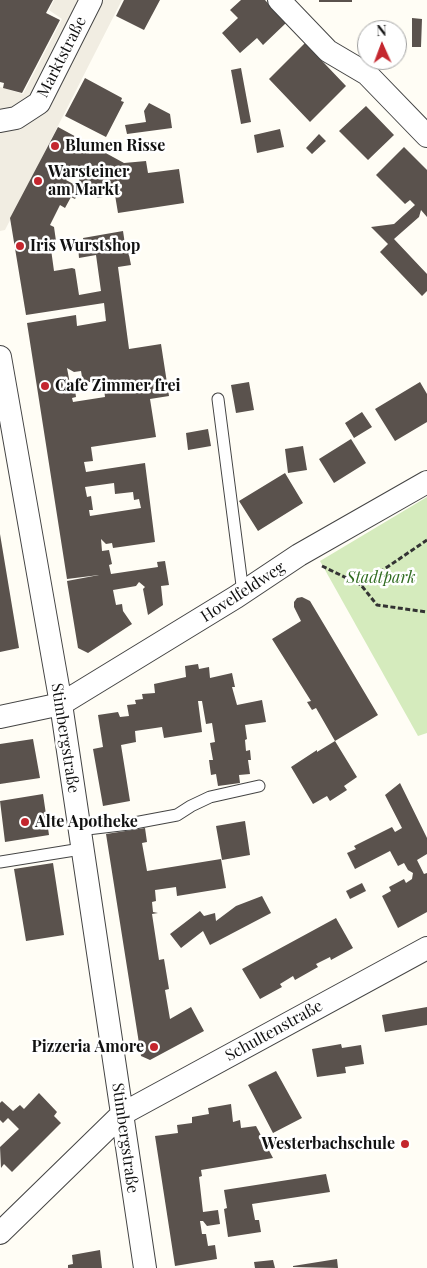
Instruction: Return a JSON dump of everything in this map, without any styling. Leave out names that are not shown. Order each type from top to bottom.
[{"type":"street","name":"Marktstraße","points":[[0,121],[16,118],[39,103],[91,0]]},
{"type":"street","points":[[278,0],[328,51],[367,74],[427,136]]},
{"type":"street","name":"Stimbergstraße","points":[[0,357],[60,704],[145,1268]]},
{"type":"street","name":"Hovelfeldweg","points":[[0,717],[60,704],[243,593],[300,555],[427,482]]},
{"type":"street","name":"Schultenstraße","points":[[0,1232],[122,1114],[427,948]]},
{"type":"lane","points":[[218,399],[243,593]]},
{"type":"lane","points":[[0,862],[80,840],[129,824],[176,815],[210,797],[259,786]]},
{"type":"path","points":[[361,585],[427,540]]},
{"type":"path","points":[[300,555],[361,585],[377,605],[427,612]]},
{"type":"green space","name":"Stadtpark","points":[[427,497],[427,733],[418,736],[320,561]]},
{"type":"shaded area","points":[[54,0],[122,0],[5,230],[0,231],[0,87],[23,94],[62,19],[49,10]]},
{"type":"building","points":[[0,0],[53,0],[46,13],[60,20],[22,93],[3,88],[4,83],[0,82]]},
{"type":"building","points":[[124,0],[160,0],[144,30],[116,16]]},
{"type":"building","points":[[241,0],[265,0],[286,23],[263,45],[257,38],[240,53],[222,33],[238,18],[230,10]]},
{"type":"building","points":[[319,0],[352,0],[352,2],[319,2]]},
{"type":"building","points":[[412,18],[422,19],[421,47],[412,47]]},
{"type":"building","points":[[305,43],[346,86],[310,122],[269,79]]},
{"type":"building","points":[[241,68],[251,122],[241,124],[231,70]]},
{"type":"building","points":[[85,78],[122,98],[121,101],[124,102],[106,137],[65,116]]},
{"type":"building","points":[[149,103],[170,114],[172,128],[127,134],[125,125],[146,122],[144,111]]},
{"type":"building","points":[[366,106],[394,135],[368,160],[339,131]]},
{"type":"building","points":[[58,127],[124,163],[146,161],[148,173],[179,169],[184,203],[118,213],[115,195],[97,198],[96,193],[79,191],[75,199],[71,197],[65,208],[60,205],[50,225],[54,227],[56,241],[50,242],[54,271],[75,269],[79,295],[101,291],[96,255],[79,258],[78,246],[84,246],[83,238],[123,231],[126,251],[128,250],[131,265],[118,267],[129,349],[161,344],[169,396],[150,399],[156,437],[91,447],[93,461],[84,462],[86,472],[145,463],[155,542],[113,548],[112,543],[106,544],[101,539],[102,551],[109,550],[112,564],[109,565],[111,574],[158,567],[157,562],[165,561],[169,585],[161,586],[163,605],[148,615],[143,589],[145,587],[139,582],[136,586],[113,590],[116,605],[122,604],[123,611],[132,624],[88,653],[78,648],[67,581],[99,575],[67,579],[27,323],[76,315],[77,326],[106,321],[104,303],[26,315],[10,218]],"holes":[[[69,175],[79,177],[79,187],[66,180]],[[67,368],[74,372],[81,371],[83,383],[103,380],[105,397],[73,402],[72,398],[76,397],[74,383],[70,384]],[[114,483],[115,494],[133,492],[134,500],[139,499],[141,508],[90,516],[89,510],[93,510],[91,496],[87,497],[85,487]]]},
{"type":"building","points":[[280,129],[284,147],[257,153],[254,135]]},
{"type":"building","points":[[319,134],[326,141],[312,154],[306,148]]},
{"type":"building","points":[[404,147],[427,170],[427,217],[421,210],[419,217],[394,239],[427,274],[427,291],[422,296],[380,252],[388,244],[371,227],[394,224],[415,205],[410,200],[405,204],[376,175]]},
{"type":"building","points":[[249,382],[254,410],[236,413],[231,385]]},
{"type":"building","points":[[420,382],[427,394],[427,422],[395,441],[375,409]]},
{"type":"building","points":[[362,412],[372,427],[354,438],[345,423]]},
{"type":"building","points":[[208,429],[211,446],[188,450],[186,433]]},
{"type":"building","points":[[351,439],[366,463],[334,483],[319,459]]},
{"type":"building","points":[[303,446],[307,470],[288,473],[285,449]]},
{"type":"building","points":[[285,473],[303,503],[258,531],[239,501]]},
{"type":"building","points":[[0,534],[19,648],[0,652]]},
{"type":"building","points":[[302,597],[310,601],[378,715],[335,741],[316,708],[312,710],[307,702],[311,701],[272,639],[301,621],[294,607],[294,602],[297,598]]},
{"type":"building","points":[[198,664],[199,669],[209,667],[210,678],[232,673],[235,687],[232,687],[237,705],[262,700],[266,722],[245,725],[246,751],[250,750],[251,760],[248,760],[250,774],[239,775],[240,783],[218,786],[216,774],[211,775],[209,760],[213,760],[210,743],[215,742],[212,723],[206,724],[202,701],[198,701],[202,732],[164,738],[162,727],[135,731],[136,742],[121,745],[130,801],[103,806],[93,749],[103,747],[98,715],[118,712],[120,717],[129,716],[127,705],[136,704],[135,700],[143,699],[142,694],[155,693],[154,684],[186,677],[185,666]]},
{"type":"building","points":[[33,739],[40,778],[0,784],[0,744]]},
{"type":"building","points":[[335,741],[357,777],[344,786],[347,790],[330,801],[327,796],[313,804],[291,767]]},
{"type":"building","points":[[400,783],[427,838],[427,854],[417,860],[424,874],[427,873],[427,912],[398,928],[382,896],[391,891],[389,887],[404,879],[406,883],[412,879],[413,873],[408,870],[404,863],[398,866],[390,851],[355,869],[347,853],[356,849],[354,846],[392,827],[395,832],[402,828],[385,795]]},
{"type":"building","name":"Alte Apotheke","points":[[43,794],[49,835],[5,842],[0,801]]},
{"type":"building","points":[[245,821],[250,855],[222,860],[216,826]]},
{"type":"building","points":[[145,828],[147,842],[142,843],[147,871],[221,859],[226,888],[177,896],[176,887],[155,890],[156,901],[152,902],[153,912],[158,913],[152,914],[159,960],[164,959],[169,989],[165,990],[170,1019],[191,1007],[204,1031],[150,1060],[141,1056],[106,834]]},
{"type":"building","points":[[53,863],[64,935],[26,941],[14,869]]},
{"type":"building","points":[[362,883],[366,891],[350,899],[346,891]]},
{"type":"building","points":[[262,896],[271,913],[210,945],[203,931],[181,948],[170,934],[200,911],[204,916],[215,913],[216,921],[236,906]]},
{"type":"building","points":[[336,918],[353,948],[331,960],[330,957],[316,964],[318,967],[295,980],[293,976],[280,984],[282,987],[260,999],[242,969]]},
{"type":"building","points":[[427,1007],[427,1025],[385,1032],[382,1015]]},
{"type":"building","points":[[341,1044],[342,1048],[361,1045],[364,1064],[345,1067],[346,1073],[317,1077],[312,1049]]},
{"type":"building","points":[[276,1071],[302,1118],[273,1133],[248,1085]]},
{"type":"building","points":[[39,1093],[57,1112],[54,1116],[61,1123],[12,1172],[4,1164],[1,1168],[0,1147],[19,1129],[8,1118],[3,1123],[0,1120],[0,1103],[2,1101],[13,1111],[20,1105],[24,1109]]},
{"type":"building","points":[[231,1104],[233,1122],[240,1120],[241,1128],[256,1126],[273,1158],[201,1170],[202,1176],[199,1177],[203,1212],[218,1210],[220,1224],[207,1226],[203,1221],[200,1221],[202,1234],[206,1234],[208,1246],[215,1245],[217,1259],[175,1266],[155,1136],[178,1133],[177,1125],[192,1123],[192,1117],[209,1114],[208,1108]]},
{"type":"building","points":[[326,1174],[330,1192],[252,1204],[255,1220],[259,1220],[261,1232],[228,1237],[224,1209],[227,1208],[224,1190]]},
{"type":"building","points":[[100,1250],[102,1268],[68,1268],[68,1265],[73,1264],[72,1255]]},
{"type":"building","points":[[337,1259],[338,1268],[293,1267],[293,1266]]},
{"type":"building","points":[[273,1260],[275,1268],[255,1268],[254,1262]]},
{"type":"place","name":"Blumen Risse","points":[[55,146]]},
{"type":"place","name":"Warsteiner am Markt","points":[[38,181]]},
{"type":"place","name":"Iris Wurstshop","points":[[20,246]]},
{"type":"place","name":"Cafe Zimmer frei","points":[[45,386]]},
{"type":"place","name":"Alte Apotheke","points":[[25,822]]},
{"type":"place","name":"Pizzeria Amore","points":[[154,1047]]},
{"type":"place","name":"Westerbachschule","points":[[405,1144]]}]
